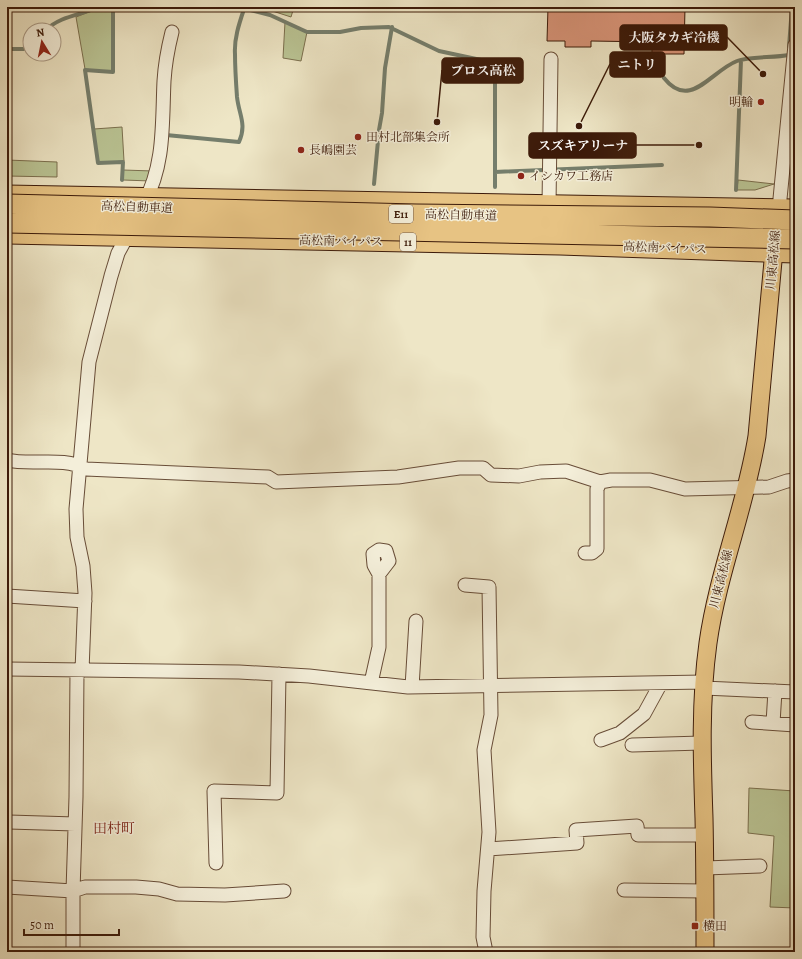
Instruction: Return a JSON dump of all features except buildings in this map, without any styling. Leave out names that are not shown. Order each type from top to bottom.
[{"type":"highway","points":[[7,195],[790,210]]},
{"type":"highway","name":"高松自動車道","points":[[7,204],[416,214],[710,217],[795,220]]},
{"type":"highway","name":"高松自動車道","points":[[7,223],[795,239]]},
{"type":"highway","name":"高松南バイパス","points":[[7,234],[560,245],[795,253]]},
{"type":"highway","name":"11","points":[[774,252],[795,247]]},
{"type":"main road","name":"川東高松線","points":[[705,952],[705,868],[702,743],[704,685],[714,609],[725,560],[746,488],[757,436],[774,252],[790,210]]},
{"type":"street","points":[[73,952],[73,891],[79,671],[85,601],[83,566],[77,537],[76,509],[89,362],[110,276],[118,253],[154,185],[159,159],[164,79],[172,32]]},
{"type":"street","points":[[790,210],[795,45]]},
{"type":"street","points":[[549,205],[551,60]]},
{"type":"street","points":[[7,460],[17,462],[70,462],[86,469],[268,477],[276,482],[398,477],[459,468],[483,468],[491,475],[519,476],[540,472],[566,471],[600,482],[611,480],[650,480],[685,489],[769,487],[795,480]]},
{"type":"street","points":[[585,553],[592,553],[597,549],[597,489],[600,482]]},
{"type":"street","points":[[371,683],[379,647],[379,574]]},
{"type":"street","points":[[465,585],[489,587],[491,715],[484,750],[489,832],[483,937],[486,952]]},
{"type":"street","points":[[7,596],[85,601]]},
{"type":"street","points":[[412,687],[416,621]]},
{"type":"street","points":[[7,669],[79,671],[155,670],[280,674],[412,687],[661,683],[704,685],[775,692],[795,692]]},
{"type":"street","points":[[216,864],[214,791],[277,793],[280,674]]},
{"type":"street","points":[[601,740],[620,733],[644,714],[661,683]]},
{"type":"street","points":[[773,723],[775,692]]},
{"type":"street","points":[[752,722],[795,725]]},
{"type":"street","points":[[632,746],[702,743]]},
{"type":"street","points":[[9,822],[75,824]]},
{"type":"street","points":[[488,849],[577,843],[576,830],[637,826],[638,835],[704,835]]},
{"type":"street","points":[[705,868],[760,866]]},
{"type":"street","points":[[7,887],[73,891],[85,886],[136,887],[159,889],[177,894],[225,895],[284,891]]},
{"type":"street","points":[[624,890],[705,891]]},
{"type":"green space","points":[[102,7],[112,7],[114,69],[111,72],[85,69],[76,17]]},
{"type":"green space","points":[[260,7],[294,7],[291,17]]},
{"type":"green space","points":[[285,22],[307,32],[301,61],[283,58]]},
{"type":"green space","points":[[122,127],[124,161],[98,163],[94,129]]},
{"type":"green space","points":[[7,160],[57,162],[57,177],[7,176]]},
{"type":"green space","points":[[123,170],[153,171],[151,181],[123,180]]},
{"type":"green space","points":[[738,180],[774,184],[755,190],[737,190]]},
{"type":"green space","points":[[749,788],[795,791],[795,908],[770,907],[774,836],[748,833]]},
{"type":"waterway","points":[[58,22],[99,7]]},
{"type":"waterway","points":[[113,7],[113,72],[85,70],[98,163],[123,162],[122,180]]},
{"type":"waterway","points":[[238,7],[270,15],[307,32],[340,32],[361,28],[389,27],[439,51],[495,63],[518,62]]},
{"type":"waterway","points":[[789,47],[792,7]]},
{"type":"waterway","points":[[166,135],[239,142],[242,130],[242,120],[237,97],[235,43],[244,9]]},
{"type":"waterway","points":[[374,184],[382,113],[385,68],[392,27]]},
{"type":"waterway","points":[[7,49],[22,49]]},
{"type":"waterway","points":[[664,78],[674,87],[683,91],[692,90],[700,86],[727,66],[742,59],[789,55]]},
{"type":"waterway","points":[[736,190],[741,60]]},
{"type":"waterway","points":[[495,63],[495,187]]},
{"type":"waterway","points":[[495,172],[662,165]]},
{"type":"place","name":"大阪タカギ冷機","points":[[763,74]]},
{"type":"place","name":"明輪","points":[[761,102]]},
{"type":"place","name":"ブロス高松","points":[[437,122]]},
{"type":"place","name":"ニトリ","points":[[579,126]]},
{"type":"place","name":"田村北部集会所","points":[[358,137]]},
{"type":"place","name":"スズキアリーナ","points":[[699,145]]},
{"type":"place","name":"長嶋園芸","points":[[301,150]]},
{"type":"place","name":"イシカワ工務店","points":[[521,176]]},
{"type":"place","name":"横田","points":[[695,926]]},
{"type":"district","name":"田村町","points":[[114,828]]}]
